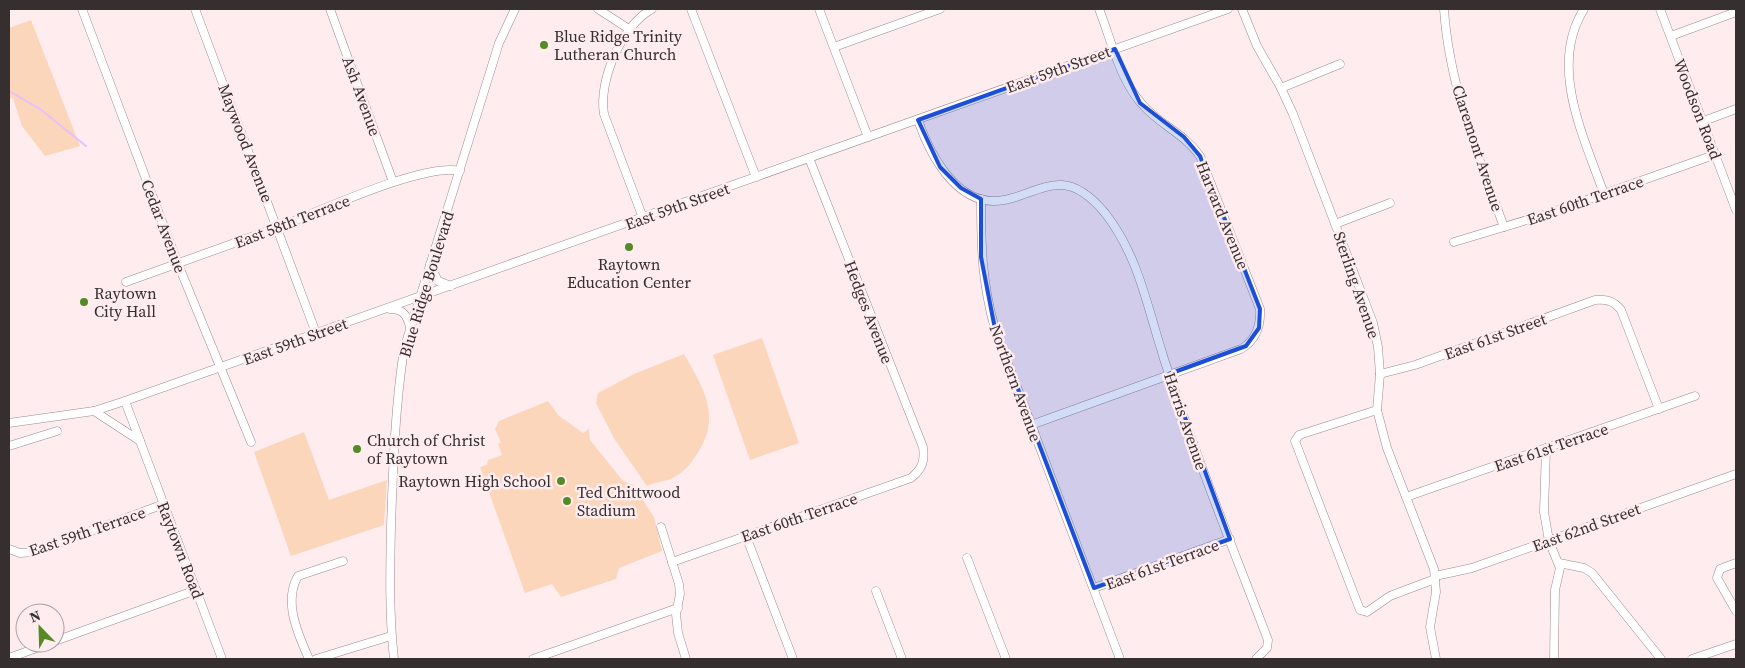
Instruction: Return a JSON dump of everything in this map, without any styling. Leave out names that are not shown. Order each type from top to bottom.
[{"type":"street","name":"Cedar Avenue","points":[[82,9],[178,264],[251,442]]},
{"type":"street","name":"Maywood Avenue","points":[[195,9],[316,333]]},
{"type":"street","name":"Ash Avenue","points":[[330,9],[393,182]]},
{"type":"street","name":"Blue Ridge Boulevard","points":[[394,659],[391,636],[392,496],[396,398],[404,349],[498,43],[514,9]]},
{"type":"street","points":[[598,9],[629,29]]},
{"type":"street","points":[[643,218],[604,114],[602,102],[603,90],[609,70],[629,29],[652,9]]},
{"type":"street","points":[[691,9],[756,177]]},
{"type":"street","points":[[819,9],[868,138]]},
{"type":"street","points":[[834,47],[940,9]]},
{"type":"street","name":"Harvard Avenue","points":[[1099,9],[1127,83],[1140,102],[1154,117],[1184,137],[1192,145],[1205,167],[1260,309],[1261,318],[1255,334],[1240,349],[1169,374]]},
{"type":"street","name":"East 59th Street","points":[[125,401],[1228,9]]},
{"type":"street","name":"Sterling Avenue","points":[[1242,9],[1257,46],[1281,88],[1373,323],[1378,347],[1380,374],[1377,410],[1387,448],[1435,578],[1436,592],[1430,627],[1436,659]]},
{"type":"street","name":"Claremont Avenue","points":[[1444,9],[1450,58],[1459,96],[1504,227]]},
{"type":"street","points":[[1584,9],[1572,36],[1569,73],[1578,122],[1604,194]]},
{"type":"street","name":"Woodson Road","points":[[1660,9],[1701,122],[1736,209]]},
{"type":"street","points":[[1670,36],[1736,12]]},
{"type":"street","points":[[1281,88],[1340,64]]},
{"type":"street","points":[[1701,122],[1736,109]]},
{"type":"street","points":[[918,120],[926,145],[940,167],[960,188],[981,199]]},
{"type":"street","name":"East 60th Terrace","points":[[1454,242],[1604,194],[1714,155]]},
{"type":"street","name":"Hedges Avenue","points":[[809,158],[923,447],[924,459],[922,466]]},
{"type":"street","name":"East 58th Terrace","points":[[126,282],[278,227],[393,182],[444,168],[460,170]]},
{"type":"street","name":"Harris Avenue","points":[[981,199],[1002,201],[1048,186],[1061,185],[1073,187],[1089,198],[1110,221],[1137,271],[1169,374],[1268,640],[1265,652],[1256,659]]},
{"type":"street","name":"Northern Avenue","points":[[981,199],[981,257],[986,298],[995,329],[1120,659]]},
{"type":"street","points":[[1335,224],[1390,202]]},
{"type":"street","points":[[430,265],[438,281],[451,286]]},
{"type":"street","name":"East 61st Street","points":[[1380,374],[1415,365],[1595,300],[1609,301],[1616,304],[1621,310],[1659,409]]},
{"type":"street","points":[[386,309],[400,309],[405,314],[410,328]]},
{"type":"street","points":[[1031,425],[1169,374]]},
{"type":"street","name":"East 61st Terrace","points":[[1406,497],[1695,396]]},
{"type":"street","points":[[9,423],[94,411],[125,401]]},
{"type":"street","name":"Raytown Road","points":[[125,401],[222,659]]},
{"type":"street","name":"East 62nd Street","points":[[1377,410],[1299,435],[1295,438],[1360,610],[1365,612],[1390,596],[1435,578],[1472,568],[1736,474]]},
{"type":"street","points":[[94,411],[140,442]]},
{"type":"street","points":[[11,444],[57,431]]},
{"type":"street","points":[[1546,448],[1544,512],[1549,540],[1559,563],[1555,590],[1554,659]]},
{"type":"street","name":"East 60th Terrace","points":[[672,562],[911,478],[922,466]]},
{"type":"street","name":"East 59th Terrace","points":[[9,549],[20,554],[34,552],[164,504]]},
{"type":"street","points":[[661,527],[679,584],[676,614],[678,633],[686,659]]},
{"type":"street","points":[[746,536],[793,659]]},
{"type":"street","name":"East 61st Terrace","points":[[1094,588],[1230,539]]},
{"type":"street","points":[[967,558],[1006,659]]},
{"type":"street","points":[[309,659],[296,631],[291,600],[295,581],[298,576],[343,561]]},
{"type":"street","points":[[1559,563],[1584,568],[1592,573],[1661,659]]},
{"type":"street","points":[[1736,563],[1720,569],[1717,578],[1736,611]]},
{"type":"street","points":[[65,637],[196,590]]},
{"type":"street","points":[[876,591],[902,659]]},
{"type":"street","points":[[533,659],[678,608]]},
{"type":"street","points":[[316,659],[391,636]]},
{"type":"street","points":[[1692,659],[1736,644]]},
{"type":"street","points":[[9,658],[23,653]]},
{"type":"highlighted area","points":[[1115,49],[1140,103],[1184,137],[1200,156],[1260,309],[1259,328],[1246,346],[1169,374],[1230,539],[1094,588],[995,329],[981,257],[981,199],[961,188],[940,167],[918,120]]},
{"type":"shaded area","points":[[31,20],[80,146],[45,156],[22,126],[13,98],[9,99],[9,28]]},
{"type":"shaded area","points":[[762,338],[799,443],[750,460],[713,355]]},
{"type":"shaded area","points":[[684,354],[698,379],[707,403],[709,415],[708,428],[697,454],[685,469],[673,478],[647,486],[615,440],[596,403],[598,393],[634,374]]},
{"type":"shaded area","name":"Ted Chittwood Stadium","points":[[548,401],[559,416],[583,433],[589,429],[590,440],[623,481],[633,485],[654,517],[662,551],[619,568],[616,579],[561,597],[552,584],[525,593],[480,467],[487,465],[488,460],[502,455],[498,444],[501,442],[495,429],[499,421]]},
{"type":"shaded area","points":[[304,432],[329,500],[387,480],[384,525],[291,556],[254,452]]},
{"type":"waterway","points":[[9,91],[40,109],[86,146]]},
{"type":"place","name":"Blue Ridge Trinity Lutheran Church","points":[[544,45]]},
{"type":"place","name":"Raytown Education Center","points":[[629,247]]},
{"type":"place","name":"Raytown City Hall","points":[[84,302]]},
{"type":"place","name":"Church of Christ of Raytown","points":[[357,449]]},
{"type":"place","name":"Raytown High School","points":[[561,481]]},
{"type":"place","name":"Ted Chittwood Stadium","points":[[567,501]]}]
